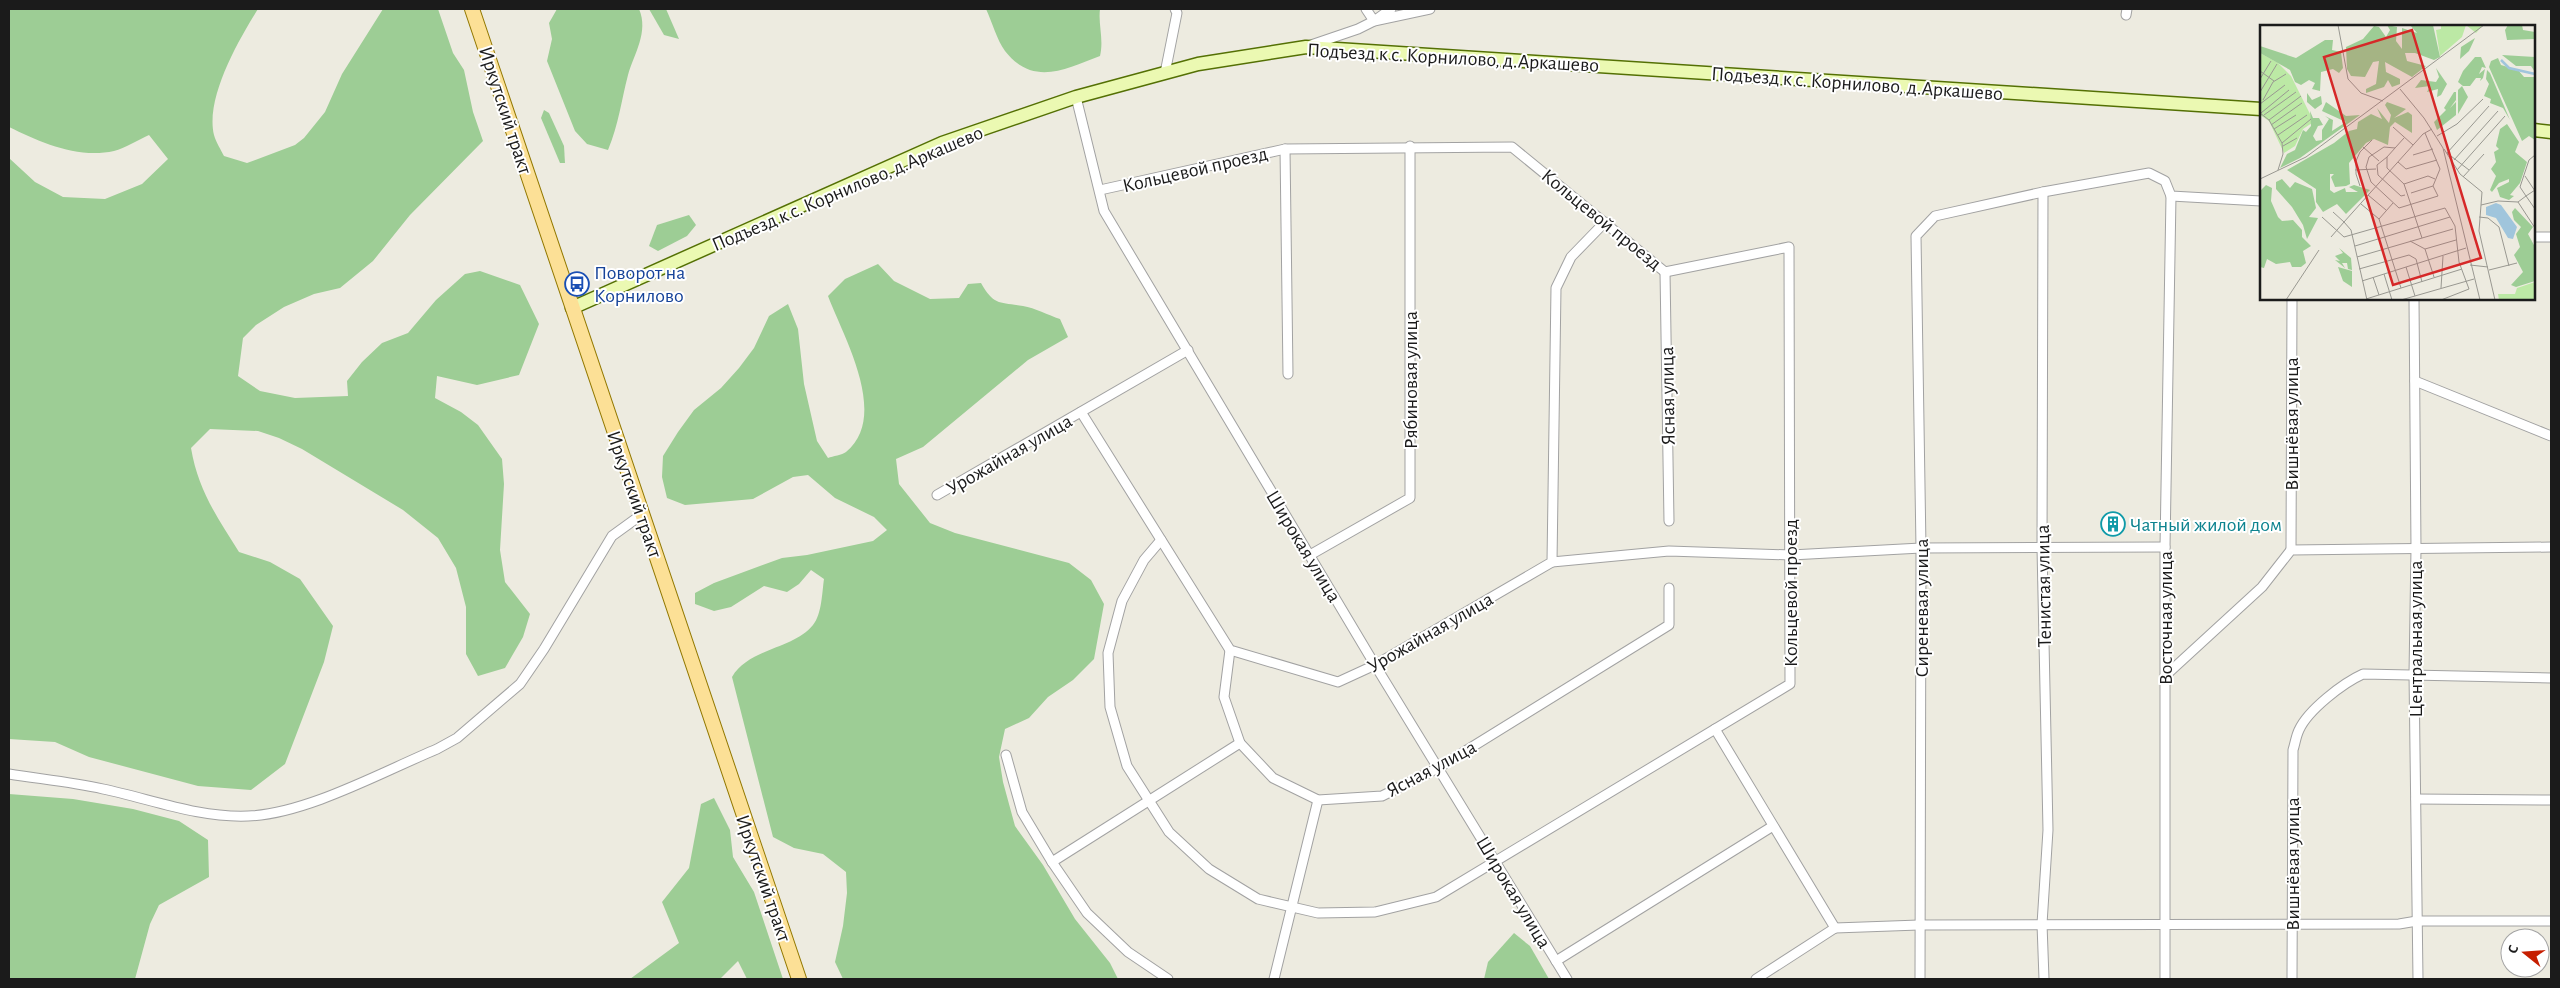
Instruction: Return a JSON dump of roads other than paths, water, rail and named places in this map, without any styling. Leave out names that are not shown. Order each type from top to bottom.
[{"type":"main road","name":"Иркутский тракт","points":[[472,9],[799,979]]},
{"type":"street","points":[[1165,73],[1177,13],[1174,9]]},
{"type":"street","points":[[1366,9],[1374,21]]},
{"type":"street","points":[[1306,47],[1358,29],[1391,9]]},
{"type":"street","points":[[1374,21],[1430,9]]},
{"type":"street","name":"Подъезд к с. Корнилово, д.Аркашево","points":[[572,308],[942,143],[1076,97],[1198,64],[1306,47],[2260,109]]},
{"type":"street","name":"Широкая улица","points":[[1076,97],[1104,211],[1375,665],[1567,979]]},
{"type":"street","points":[[2535,130],[2551,132]]},
{"type":"street","name":"Кольцевой проезд","points":[[1100,190],[1285,149],[1410,146],[1512,147],[1665,272],[1789,247],[1790,684],[1436,897],[1375,912],[1318,913],[1258,899],[1209,869],[1169,832],[1127,766],[1110,707],[1108,653],[1122,601],[1144,560],[1161,540]]},
{"type":"street","name":"Рябиновая улица","points":[[1310,555],[1410,498],[1410,146]]},
{"type":"street","points":[[1285,149],[1288,374]]},
{"type":"street","points":[[2043,192],[2149,173],[2165,181],[2171,196],[2260,202]]},
{"type":"street","name":"Сиреневая улица","points":[[1920,979],[1921,548],[1916,236],[1935,216],[2043,192]]},
{"type":"street","name":"Тенистая улица","points":[[2043,192],[2042,548],[2048,830],[2042,924],[2044,979]]},
{"type":"street","name":"Восточная улица","points":[[2165,979],[2165,546],[2171,196]]},
{"type":"street","points":[[1605,222],[1571,258],[1556,288],[1552,562],[1669,551],[1790,555],[1921,548],[2165,546]]},
{"type":"street","points":[[2535,237],[2551,238]]},
{"type":"street","name":"Ясная улица","points":[[1665,272],[1669,521]]},
{"type":"street","name":"Вишнёвая улица","points":[[2291,550],[2292,300]]},
{"type":"street","name":"Центральная улица","points":[[2414,300],[2416,549],[2414,674],[2418,979]]},
{"type":"street","name":"Урожайная улица","points":[[937,495],[1188,350]]},
{"type":"street","points":[[2415,381],[2551,436]]},
{"type":"street","name":"Урожайная улица","points":[[1081,412],[1230,650],[1338,682],[1375,665],[1552,562]]},
{"type":"street","points":[[9,774],[102,789],[181,809],[222,815],[248,816],[304,806],[437,749],[457,738],[485,716],[520,684],[544,650],[612,536],[641,514]]},
{"type":"street","points":[[2165,676],[2262,587],[2291,550],[2551,547]]},
{"type":"street","name":"Ясная улица","points":[[1230,650],[1224,697],[1240,744],[1273,778],[1318,800],[1382,796],[1438,768],[1669,625],[1669,588]]},
{"type":"street","name":"Вишнёвая улица","points":[[2292,979],[2293,750],[2299,730],[2320,705],[2349,680],[2364,674],[2414,674]]},
{"type":"street","points":[[2414,674],[2551,678]]},
{"type":"street","points":[[1715,729],[1835,928]]},
{"type":"street","points":[[1052,862],[1240,744]]},
{"type":"street","points":[[1006,755],[1022,812],[1052,862],[1087,913],[1128,952],[1168,979]]},
{"type":"street","points":[[2416,799],[2551,800]]},
{"type":"street","points":[[1274,979],[1318,800]]},
{"type":"street","points":[[1556,961],[1773,826]]},
{"type":"street","points":[[1756,979],[1835,928],[1919,925],[2399,924],[2417,921],[2551,922]]},
{"type":"place","name":"Поворот на Корнилово","points":[[577,284]]},
{"type":"place","name":"Чатный жилой дом","points":[[2113,524]]}]
